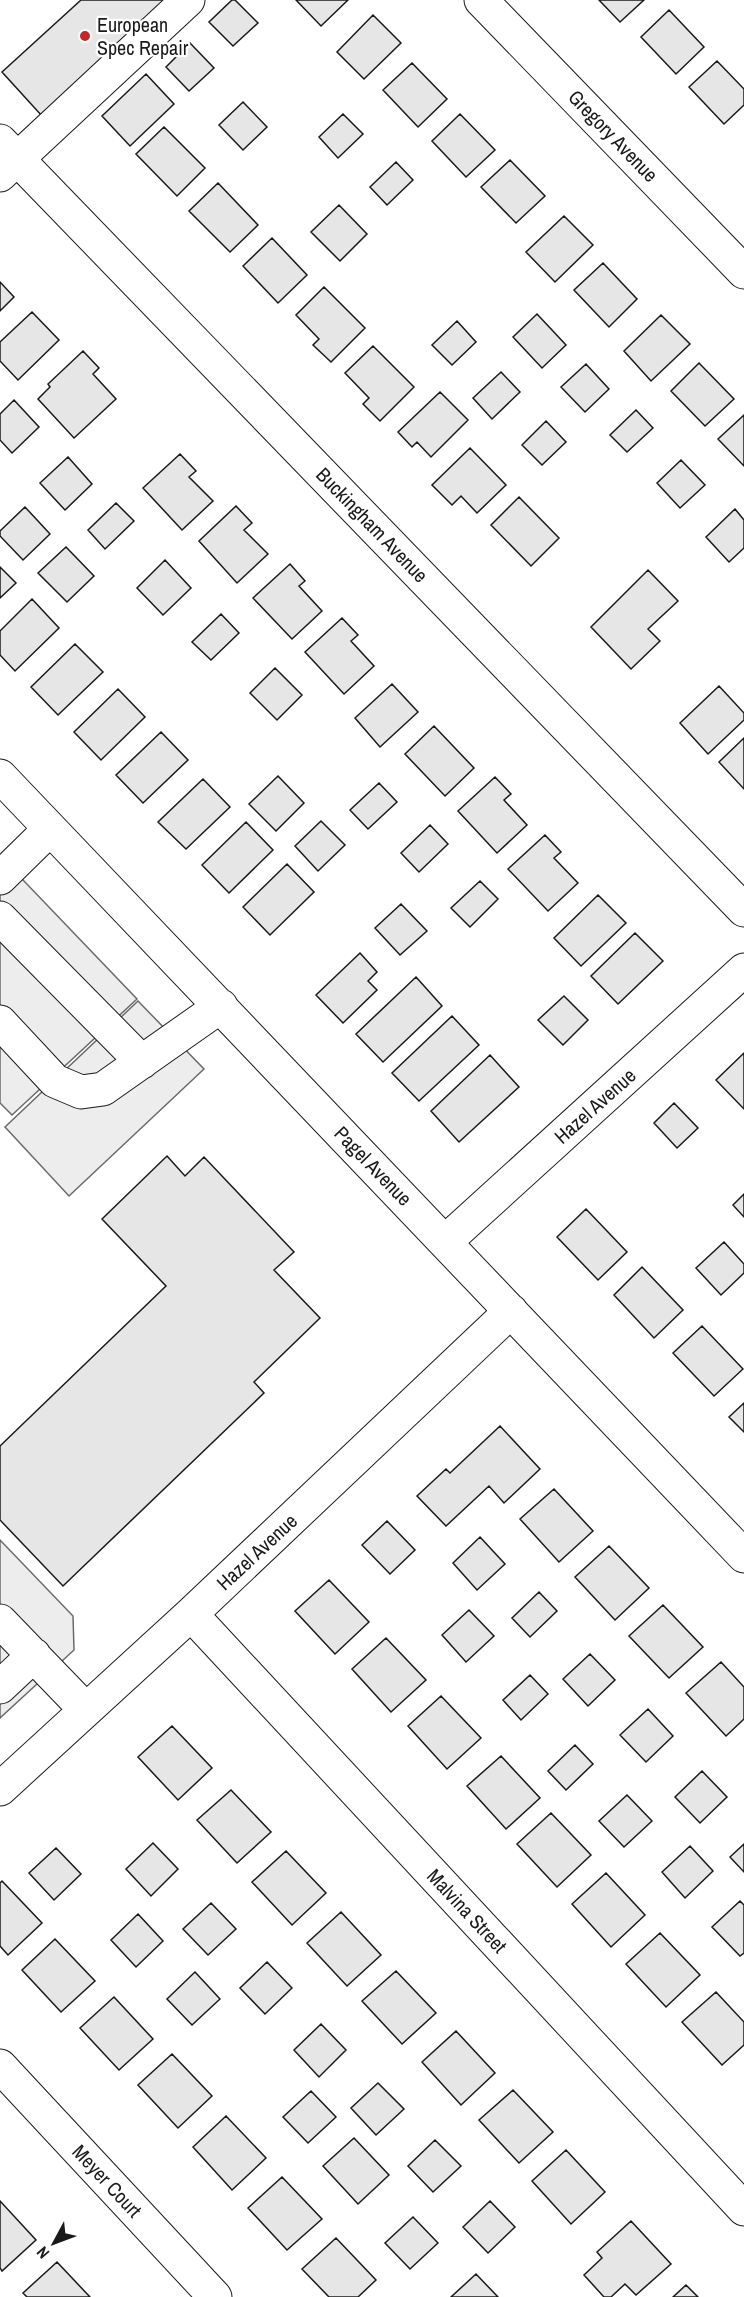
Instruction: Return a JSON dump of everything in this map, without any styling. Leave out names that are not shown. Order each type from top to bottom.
[{"type":"street","points":[[6,158],[188,0]]},
{"type":"street","name":"Gregory Avenue","points":[[481,0],[744,272]]},
{"type":"street","name":"Buckingham Avenue","points":[[6,158],[744,910]]},
{"type":"street","name":"Pagel Avenue","points":[[0,776],[744,1556]]},
{"type":"street","points":[[0,878],[51,829]]},
{"type":"street","points":[[0,918],[142,1062]]},
{"type":"street","name":"Hazel Avenue","points":[[445,1242],[744,970]]},
{"type":"street","points":[[0,1022],[55,1081],[81,1092],[103,1089],[220,1006]]},
{"type":"street","name":"Hazel Avenue","points":[[0,1789],[191,1614],[511,1311]]},
{"type":"street","name":"Malvina Street","points":[[191,1614],[744,2209]]},
{"type":"street","points":[[0,1621],[86,1710]]},
{"type":"street","points":[[0,1687],[34,1655]]},
{"type":"street","name":"Meyer Court","points":[[0,2066],[214,2297]]},
{"type":"shaded area","points":[[0,856],[137,999],[12,1115],[0,1103]]},
{"type":"shaded area","points":[[138,1001],[204,1069],[69,1196],[5,1127]]},
{"type":"shaded area","points":[[0,1540],[73,1616],[74,1650],[0,1718]]},
{"type":"building","name":"European Spec Repair","points":[[81,0],[169,0],[42,116],[2,72]]},
{"type":"building","points":[[232,0],[235,0],[258,23],[233,46],[209,22]]},
{"type":"building","points":[[296,0],[348,0],[321,26]]},
{"type":"building","points":[[599,0],[644,0],[620,22]]},
{"type":"building","points":[[669,10],[704,47],[676,74],[641,37]]},
{"type":"building","points":[[373,15],[401,43],[364,79],[337,52]]},
{"type":"building","points":[[190,43],[214,68],[189,91],[166,67]]},
{"type":"building","points":[[717,61],[744,89],[744,105],[724,124],[689,87]]},
{"type":"building","points":[[412,63],[447,99],[418,127],[383,90]]},
{"type":"building","points":[[146,74],[174,104],[130,146],[102,116]]},
{"type":"building","points":[[243,102],[267,127],[243,150],[219,125]]},
{"type":"building","points":[[343,114],[363,134],[338,158],[319,137]]},
{"type":"building","points":[[460,114],[495,150],[466,177],[432,141]]},
{"type":"building","points":[[164,127],[205,168],[177,196],[136,154]]},
{"type":"building","points":[[510,160],[545,196],[516,223],[481,187]]},
{"type":"building","points":[[396,162],[413,180],[387,205],[370,187]]},
{"type":"building","points":[[218,183],[258,225],[230,252],[189,211]]},
{"type":"building","points":[[339,205],[367,234],[340,261],[311,232]]},
{"type":"building","points":[[564,216],[593,245],[555,282],[526,252]]},
{"type":"building","points":[[272,238],[307,275],[278,303],[243,266]]},
{"type":"building","points":[[603,263],[637,299],[609,327],[574,290]]},
{"type":"building","points":[[0,282],[14,297],[0,311]]},
{"type":"building","points":[[324,287],[365,328],[331,362],[313,345],[319,339],[296,315]]},
{"type":"building","points":[[32,312],[59,340],[18,380],[0,361],[0,342]]},
{"type":"building","points":[[537,314],[566,345],[542,368],[513,337]]},
{"type":"building","points":[[661,315],[690,344],[651,381],[624,351]]},
{"type":"building","points":[[457,321],[476,342],[452,365],[432,345]]},
{"type":"building","points":[[373,346],[414,387],[380,421],[363,404],[369,398],[345,373]]},
{"type":"building","points":[[83,351],[99,368],[93,374],[116,399],[74,438],[38,399],[50,387],[48,384]]},
{"type":"building","points":[[699,363],[734,399],[705,426],[671,391]]},
{"type":"building","points":[[586,364],[609,389],[585,412],[561,387]]},
{"type":"building","points":[[501,372],[520,392],[492,419],[473,398]]},
{"type":"building","points":[[440,392],[468,420],[431,457],[417,442],[412,447],[398,432]]},
{"type":"building","points":[[14,400],[39,427],[12,453],[0,440],[0,414]]},
{"type":"building","points":[[636,410],[653,428],[627,452],[610,435]]},
{"type":"building","points":[[744,415],[744,466],[718,439]]},
{"type":"building","points":[[546,421],[566,442],[542,465],[522,445]]},
{"type":"building","points":[[470,448],[506,485],[477,513],[461,496],[452,505],[432,485]]},
{"type":"building","points":[[180,454],[196,471],[189,477],[213,501],[182,530],[143,488]]},
{"type":"building","points":[[68,457],[92,484],[65,510],[40,483]]},
{"type":"building","points":[[681,460],[705,485],[680,508],[657,483]]},
{"type":"building","points":[[519,497],[559,538],[531,566],[491,525]]},
{"type":"building","points":[[116,503],[134,521],[105,549],[88,530]]},
{"type":"building","points":[[236,506],[252,523],[244,530],[268,554],[237,583],[199,541]]},
{"type":"building","points":[[25,507],[50,534],[23,560],[0,536],[0,531]]},
{"type":"building","points":[[735,509],[744,520],[744,548],[729,562],[706,537]]},
{"type":"building","points":[[66,547],[94,576],[67,602],[38,573]]},
{"type":"building","points":[[165,560],[191,588],[163,615],[137,588]]},
{"type":"building","points":[[290,564],[305,581],[299,586],[322,611],[292,639],[253,598]]},
{"type":"building","points":[[0,567],[16,583],[0,598]]},
{"type":"building","points":[[648,570],[678,601],[648,629],[660,641],[631,669],[591,627]]},
{"type":"building","points":[[32,599],[59,628],[15,671],[0,655],[0,631]]},
{"type":"building","points":[[221,614],[239,633],[211,660],[192,642]]},
{"type":"building","points":[[342,618],[358,635],[351,641],[374,666],[344,694],[305,652]]},
{"type":"building","points":[[75,644],[103,672],[58,715],[31,687]]},
{"type":"building","points":[[275,668],[302,695],[277,720],[250,693]]},
{"type":"building","points":[[392,684],[418,712],[380,747],[355,718]]},
{"type":"building","points":[[719,686],[744,713],[744,720],[708,754],[680,723]]},
{"type":"building","points":[[118,689],[145,717],[101,760],[74,732]]},
{"type":"building","points":[[434,726],[474,768],[445,796],[405,754]]},
{"type":"building","points":[[161,732],[188,760],[143,803],[116,775]]},
{"type":"building","points":[[744,738],[744,789],[719,762]]},
{"type":"building","points":[[278,776],[304,803],[276,831],[249,804]]},
{"type":"building","points":[[495,777],[511,794],[504,800],[527,825],[497,853],[458,811]]},
{"type":"building","points":[[203,779],[230,807],[186,849],[158,822]]},
{"type":"building","points":[[379,783],[397,802],[368,829],[350,810]]},
{"type":"building","points":[[321,821],[345,845],[318,871],[295,846]]},
{"type":"building","points":[[246,822],[273,850],[229,893],[202,865]]},
{"type":"building","points":[[430,825],[448,844],[419,872],[401,853]]},
{"type":"building","points":[[545,835],[561,852],[554,858],[578,883],[548,911],[508,869]]},
{"type":"building","points":[[287,864],[314,892],[270,935],[243,907]]},
{"type":"building","points":[[480,881],[498,899],[470,927],[451,908]]},
{"type":"building","points":[[598,895],[626,923],[581,966],[554,938]]},
{"type":"building","points":[[401,904],[427,931],[400,955],[375,928]]},
{"type":"building","points":[[635,933],[663,961],[618,1004],[591,976]]},
{"type":"building","points":[[360,953],[377,972],[368,981],[377,990],[343,1023],[316,995]]},
{"type":"building","points":[[416,977],[442,1006],[383,1062],[356,1034]]},
{"type":"building","points":[[564,996],[588,1020],[563,1045],[538,1020]]},
{"type":"building","points":[[452,1016],[479,1045],[419,1101],[392,1073]]},
{"type":"building","points":[[744,1053],[744,1109],[716,1080]]},
{"type":"building","points":[[490,1055],[519,1087],[459,1142],[431,1111]]},
{"type":"building","points":[[674,1103],[698,1128],[677,1148],[654,1123]]},
{"type":"building","points":[[167,1156],[185,1176],[204,1157],[294,1252],[274,1270],[320,1318],[254,1382],[264,1393],[63,1586],[0,1520],[0,1446],[166,1286],[102,1219]]},
{"type":"building","points":[[744,1194],[744,1217],[733,1205]]},
{"type":"building","points":[[586,1209],[627,1252],[598,1280],[557,1237]]},
{"type":"building","points":[[724,1242],[744,1264],[744,1273],[721,1295],[696,1268]]},
{"type":"building","points":[[642,1267],[683,1310],[654,1338],[614,1295]]},
{"type":"building","points":[[702,1326],[743,1369],[714,1396],[673,1353]]},
{"type":"building","points":[[744,1403],[744,1432],[729,1417]]},
{"type":"building","points":[[500,1426],[540,1469],[504,1503],[489,1486],[446,1526],[417,1496],[446,1469],[450,1473]]},
{"type":"building","points":[[554,1489],[593,1531],[559,1562],[520,1519]]},
{"type":"building","points":[[387,1521],[415,1550],[390,1574],[362,1545]]},
{"type":"building","points":[[480,1537],[505,1564],[477,1590],[453,1563]]},
{"type":"building","points":[[609,1546],[649,1588],[615,1620],[575,1577]]},
{"type":"building","points":[[329,1580],[369,1622],[335,1654],[295,1611]]},
{"type":"building","points":[[539,1592],[557,1611],[530,1637],[512,1618]]},
{"type":"building","points":[[663,1605],[703,1647],[669,1678],[629,1636]]},
{"type":"building","points":[[469,1610],[494,1636],[466,1662],[442,1635]]},
{"type":"building","points":[[386,1638],[426,1680],[391,1712],[352,1669]]},
{"type":"building","points":[[590,1654],[615,1680],[588,1706],[563,1679]]},
{"type":"building","points":[[721,1662],[744,1687],[744,1719],[726,1736],[686,1693]]},
{"type":"building","points":[[530,1675],[548,1694],[521,1720],[503,1700]]},
{"type":"building","points":[[441,1696],[481,1738],[447,1769],[408,1726]]},
{"type":"building","points":[[648,1709],[673,1736],[646,1762],[620,1735]]},
{"type":"building","points":[[172,1726],[212,1768],[178,1800],[138,1757]]},
{"type":"building","points":[[575,1745],[593,1764],[566,1790],[548,1771]]},
{"type":"building","points":[[501,1756],[540,1798],[506,1829],[467,1786]]},
{"type":"building","points":[[702,1771],[727,1797],[700,1823],[675,1797]]},
{"type":"building","points":[[231,1790],[271,1832],[237,1863],[197,1820]]},
{"type":"building","points":[[627,1795],[652,1821],[624,1847],[599,1821]]},
{"type":"building","points":[[551,1813],[591,1855],[557,1887],[517,1844]]},
{"type":"building","points":[[153,1843],[178,1869],[151,1896],[126,1869]]},
{"type":"building","points":[[744,1844],[744,1872],[730,1857]]},
{"type":"building","points":[[690,1846],[713,1871],[685,1898],[662,1872]]},
{"type":"building","points":[[56,1848],[81,1874],[54,1900],[29,1873]]},
{"type":"building","points":[[286,1851],[326,1893],[292,1925],[252,1882]]},
{"type":"building","points":[[606,1873],[645,1915],[611,1947],[572,1904]]},
{"type":"building","points":[[2,1881],[42,1923],[8,1955],[0,1946],[0,1883]]},
{"type":"building","points":[[740,1901],[744,1905],[744,1953],[740,1956],[712,1927]]},
{"type":"building","points":[[211,1903],[236,1929],[208,1955],[183,1929]]},
{"type":"building","points":[[341,1912],[381,1955],[347,1986],[307,1943]]},
{"type":"building","points":[[138,1914],[163,1941],[136,1967],[111,1940]]},
{"type":"building","points":[[660,1933],[700,1975],[666,2007],[626,1964]]},
{"type":"building","points":[[55,1939],[95,1981],[61,2012],[22,1970]]},
{"type":"building","points":[[267,1962],[292,1988],[265,2014],[240,1988]]},
{"type":"building","points":[[396,1971],[436,2013],[402,2044],[362,2001]]},
{"type":"building","points":[[195,1972],[220,1999],[192,2025],[167,1999]]},
{"type":"building","points":[[716,1992],[744,2022],[744,2045],[722,2065],[682,2022]]},
{"type":"building","points":[[114,1997],[153,2039],[119,2070],[80,2028]]},
{"type":"building","points":[[321,2024],[346,2050],[319,2077],[294,2050]]},
{"type":"building","points":[[456,2031],[495,2073],[461,2105],[422,2062]]},
{"type":"building","points":[[172,2054],[212,2096],[178,2128],[138,2085]]},
{"type":"building","points":[[378,2083],[404,2109],[376,2135],[351,2108]]},
{"type":"building","points":[[513,2090],[553,2132],[519,2163],[479,2120]]},
{"type":"building","points":[[311,2091],[336,2117],[308,2143],[283,2117]]},
{"type":"building","points":[[226,2116],[266,2158],[232,2190],[193,2147]]},
{"type":"building","points":[[354,2138],[389,2175],[358,2204],[323,2166]]},
{"type":"building","points":[[435,2140],[461,2166],[433,2192],[408,2166]]},
{"type":"building","points":[[566,2150],[605,2192],[571,2224],[532,2181]]},
{"type":"building","points":[[282,2177],[322,2219],[287,2250],[248,2208]]},
{"type":"building","points":[[0,2201],[36,2240],[2,2271],[0,2268]]},
{"type":"building","points":[[490,2201],[515,2227],[488,2253],[463,2227]]},
{"type":"building","points":[[413,2217],[438,2243],[410,2269],[385,2243]]},
{"type":"building","points":[[631,2221],[671,2264],[636,2295],[625,2284],[611,2297],[604,2297],[584,2275],[602,2258],[597,2252]]},
{"type":"building","points":[[336,2238],[376,2280],[358,2297],[329,2297],[302,2269]]},
{"type":"building","points":[[57,2262],[90,2297],[27,2297],[23,2293]]},
{"type":"building","points":[[476,2274],[498,2297],[451,2297]]},
{"type":"building","points":[[686,2285],[698,2297],[673,2297]]},
{"type":"place","name":"European Spec Repair","points":[[85,36]]}]
